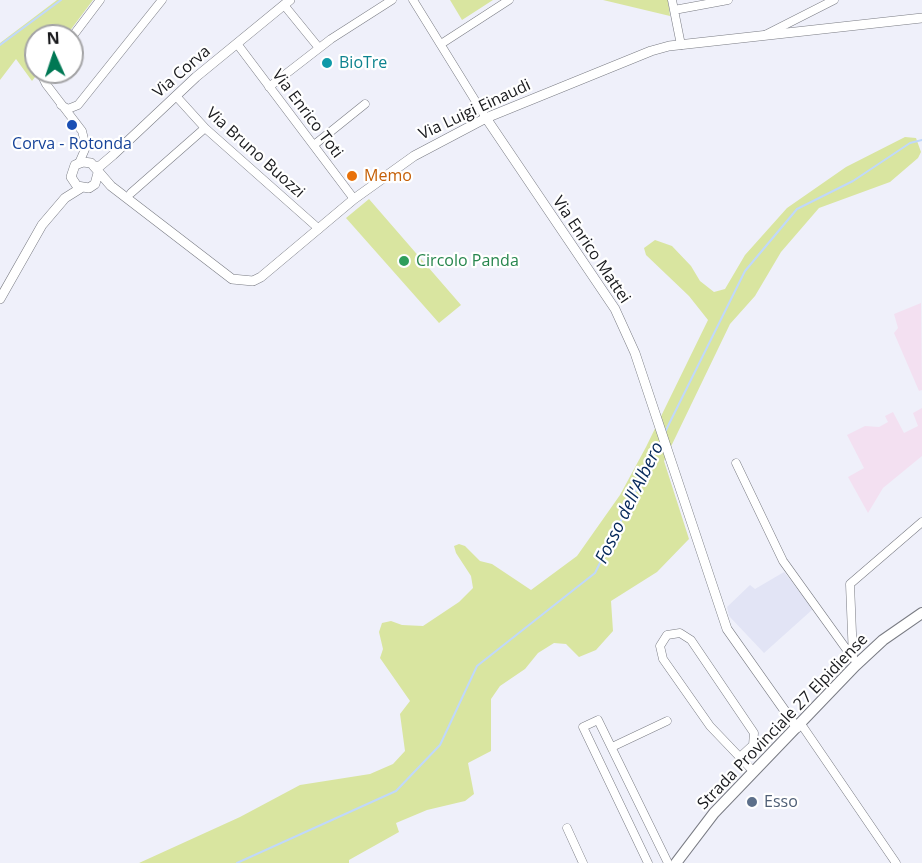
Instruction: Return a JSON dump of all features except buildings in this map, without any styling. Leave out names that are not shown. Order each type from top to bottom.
[{"type":"main road","name":"Strada Provinciale 27 Elpidiense","points":[[676,863],[714,813],[799,726],[854,662],[922,612]]},
{"type":"street","points":[[82,24],[100,0]]},
{"type":"street","points":[[61,105],[68,109],[78,105],[162,0]]},
{"type":"street","points":[[269,87],[319,48],[392,0]]},
{"type":"street","name":"Via Enrico Mattei","points":[[413,0],[486,118],[615,309],[635,354],[727,629],[799,726]]},
{"type":"street","points":[[441,44],[509,0]]},
{"type":"street","points":[[672,0],[681,45]]},
{"type":"street","points":[[674,10],[728,0]]},
{"type":"street","name":"Via Luigi Einaudi","points":[[764,36],[834,0]]},
{"type":"street","points":[[287,2],[319,48]]},
{"type":"street","name":"Via Corva","points":[[95,167],[100,166],[113,155],[176,96],[287,2]]},
{"type":"street","name":"Via Luigi Einaudi","points":[[111,186],[232,279],[246,282],[261,277],[354,200],[414,156],[486,118],[651,51],[681,45],[922,18]]},
{"type":"street","name":"Via Enrico Toti","points":[[238,45],[354,200]]},
{"type":"street","points":[[0,300],[42,225],[65,198],[73,181],[73,169],[79,163],[86,147],[85,138],[76,122],[46,84]]},
{"type":"street","name":"Via Bruno Buozzi","points":[[176,96],[205,128],[319,229]]},
{"type":"street","points":[[314,145],[365,104]]},
{"type":"street","points":[[78,105],[81,122],[89,135],[95,167],[95,184]]},
{"type":"street","points":[[131,193],[205,128]]},
{"type":"street","points":[[79,163],[95,167],[111,186]]},
{"type":"street","points":[[73,181],[81,188]]},
{"type":"street","points":[[65,198],[81,188],[89,188],[95,184],[111,186]]},
{"type":"street","points":[[736,463],[783,561],[854,662]]},
{"type":"street","points":[[854,662],[850,584],[922,522]]},
{"type":"street","points":[[740,758],[753,745],[754,733],[691,640],[680,633],[667,635],[660,646],[663,659],[710,726],[740,758],[753,771]]},
{"type":"street","points":[[648,863],[583,727],[598,720],[668,863]]},
{"type":"street","points":[[612,747],[667,721]]},
{"type":"street","points":[[799,726],[896,863]]},
{"type":"street","points":[[619,801],[634,794]]},
{"type":"street","points":[[567,828],[583,863]]},
{"type":"shaded area","points":[[921,303],[922,390],[919,391],[894,333],[898,328],[894,314]]},
{"type":"shaded area","points":[[922,408],[922,456],[883,488],[868,513],[848,477],[864,468],[847,435],[865,426],[879,427],[888,422],[885,416],[893,412],[904,433],[918,426],[913,413]]},
{"type":"shaded area","points":[[784,572],[813,609],[764,653],[729,616],[727,607],[750,585],[755,589]]},
{"type":"green space","points":[[57,0],[93,0],[75,24],[25,24]]},
{"type":"green space","points":[[450,0],[493,0],[462,20]]},
{"type":"green space","points":[[603,0],[668,0],[670,16]]},
{"type":"green space","points":[[24,25],[24,70],[16,59],[0,80],[0,43]]},
{"type":"green space","points":[[905,137],[916,138],[921,152],[918,158],[890,182],[819,208],[781,252],[755,296],[730,324],[664,461],[689,539],[657,572],[611,601],[613,631],[596,650],[579,657],[566,644],[554,643],[538,653],[525,669],[500,686],[491,699],[491,751],[468,763],[474,794],[465,801],[427,810],[396,823],[399,832],[349,860],[349,863],[139,863],[240,817],[300,785],[370,774],[393,764],[405,751],[400,714],[410,701],[380,658],[383,649],[379,632],[382,623],[391,621],[402,625],[423,626],[459,602],[473,588],[471,576],[456,553],[454,546],[459,544],[465,546],[480,561],[492,564],[531,590],[577,556],[620,495],[708,320],[689,296],[646,255],[644,248],[655,240],[672,246],[691,266],[700,281],[714,292],[725,289],[745,255],[787,208],[846,167]]},
{"type":"green space","name":"Circolo Panda","points":[[369,199],[461,305],[439,323],[346,218]]},
{"type":"waterway","points":[[0,45],[61,0]]},
{"type":"waterway","name":"Fosso dell'Albero","points":[[665,432],[745,271],[797,209],[853,181],[910,143],[922,140]]},
{"type":"waterway","name":"Fosso dell'Albero","points":[[237,863],[396,791],[440,745],[477,666],[595,573],[661,440]]},
{"type":"place","name":"BioTre","points":[[327,63]]},
{"type":"place","name":"Corva - Rotonda","points":[[72,125]]},
{"type":"place","name":"Memo","points":[[352,176]]},
{"type":"place","name":"Circolo Panda","points":[[404,261]]},
{"type":"place","name":"Esso","points":[[752,802]]}]
